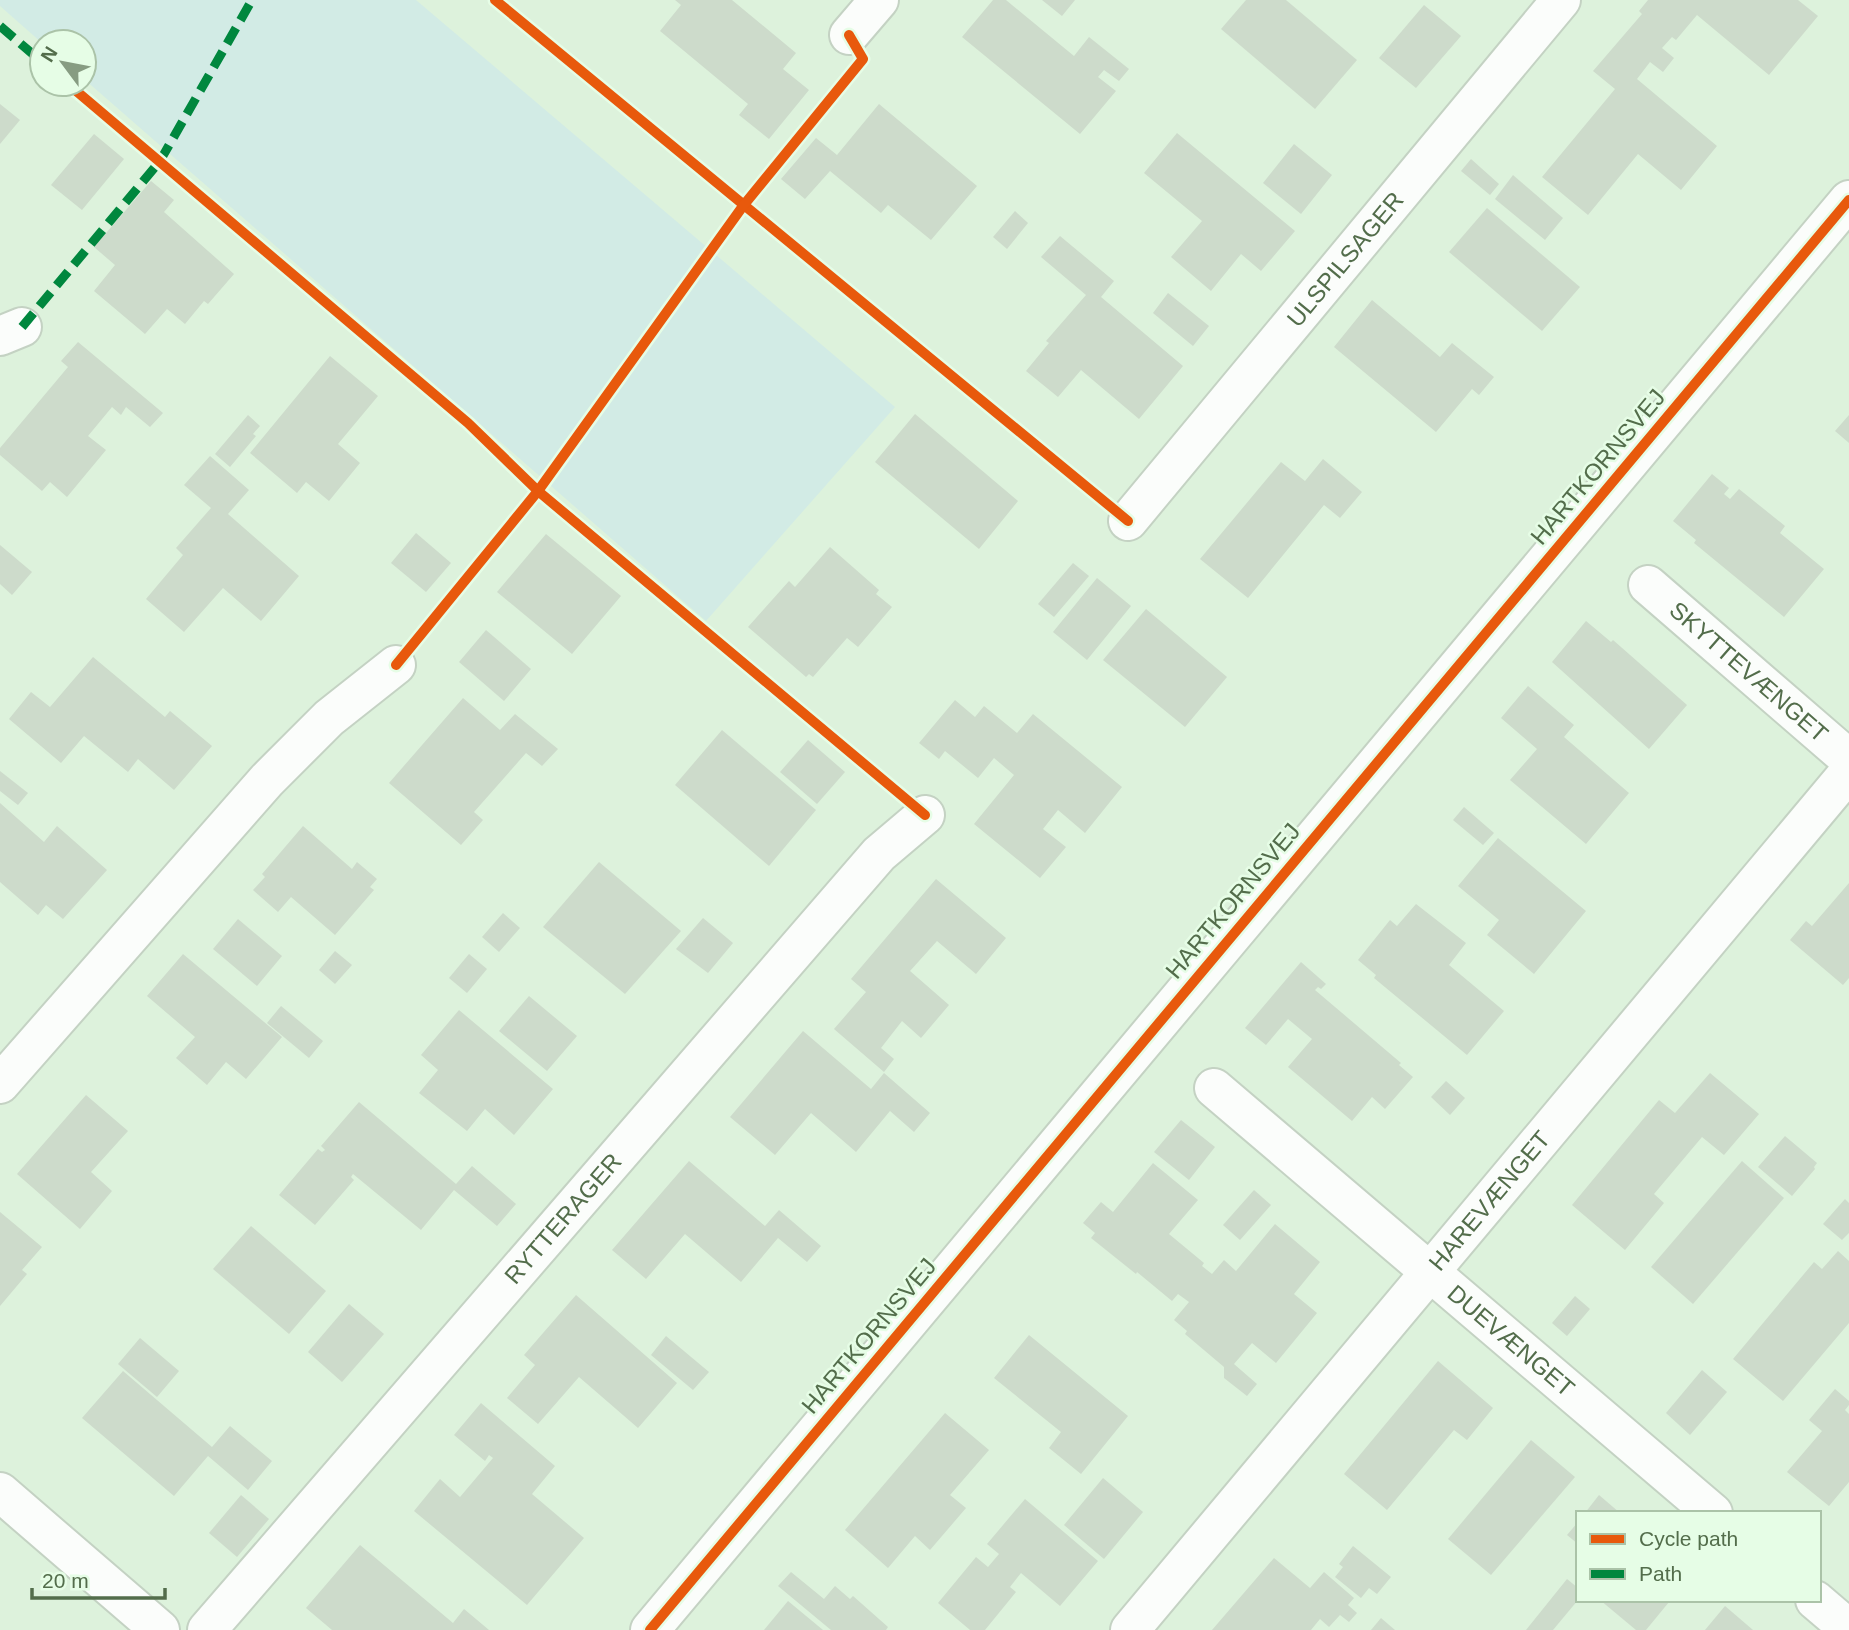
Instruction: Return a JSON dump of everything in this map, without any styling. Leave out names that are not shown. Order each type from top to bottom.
[{"type":"street","points":[[849,35],[879,0]]},
{"type":"street","name":"ULSPILSAGER","points":[[1128,521],[1561,0]]},
{"type":"street","name":"HARTKORNSVEJ","points":[[650,1630],[1849,200]]},
{"type":"street","name":"SKYTTEVÆNGET","points":[[1648,585],[1849,759]]},
{"type":"street","points":[[0,1084],[267,780],[330,718],[396,665]]},
{"type":"street","name":"HAREVÆNGET","points":[[1130,1630],[1849,772]]},
{"type":"street","name":"RYTTERAGER","points":[[207,1630],[878,854],[925,815]]},
{"type":"street","name":"DUEVÆNGET","points":[[1214,1088],[1711,1511]]},
{"type":"street","points":[[0,1492],[160,1630]]},
{"type":"street","points":[[1817,1602],[1849,1629]]},
{"type":"shaded area","points":[[0,0],[1849,0],[1849,1630],[0,1630]]},
{"type":"shaded area","points":[[0,0],[416,0],[895,407],[706,621],[98,91],[98,28],[28,28],[28,31],[0,6]]},
{"type":"building","points":[[675,0],[732,0],[796,53],[783,69],[809,90],[769,139],[739,115],[748,104],[660,31],[681,5]]},
{"type":"building","points":[[993,0],[1006,0],[1074,56],[1089,37],[1129,69],[1119,81],[1104,70],[1098,77],[1116,91],[1080,134],[962,37]]},
{"type":"building","points":[[1042,0],[1075,0],[1062,16]]},
{"type":"building","points":[[1246,0],[1286,0],[1357,60],[1315,109],[1221,29]]},
{"type":"building","points":[[1648,0],[1798,0],[1818,16],[1769,75],[1697,15],[1676,40],[1672,37],[1662,48],[1674,58],[1663,72],[1650,62],[1637,79],[1717,146],[1681,190],[1638,154],[1588,215],[1542,177],[1615,89],[1593,71],[1642,14],[1639,11]]},
{"type":"building","points":[[1424,5],[1461,36],[1416,88],[1379,58]]},
{"type":"building","points":[[0,104],[20,120],[0,144]]},
{"type":"building","points":[[879,104],[977,186],[931,240],[888,205],[881,213],[830,171],[805,199],[781,179],[816,138],[837,155]]},
{"type":"building","points":[[1177,133],[1295,231],[1261,271],[1241,254],[1211,291],[1171,257],[1202,221],[1144,173]]},
{"type":"building","points":[[94,134],[124,159],[82,210],[51,185]]},
{"type":"building","points":[[1294,144],[1332,175],[1301,214],[1263,183]]},
{"type":"building","points":[[1471,159],[1499,184],[1490,195],[1461,171]]},
{"type":"building","points":[[1513,175],[1563,218],[1545,240],[1495,199]]},
{"type":"building","points":[[151,181],[174,200],[164,212],[234,274],[208,304],[204,301],[185,324],[167,309],[145,334],[94,291],[115,265],[94,247]]},
{"type":"building","points":[[1487,208],[1580,287],[1542,331],[1449,252]]},
{"type":"building","points":[[1015,211],[1028,223],[1007,249],[993,237]]},
{"type":"building","points":[[1060,236],[1114,281],[1101,297],[1183,366],[1139,419],[1081,370],[1058,397],[1026,371],[1049,343],[1046,341],[1086,295],[1041,257]]},
{"type":"building","points":[[1168,293],[1209,326],[1193,346],[1153,313]]},
{"type":"building","points":[[1372,300],[1440,357],[1452,343],[1494,377],[1479,395],[1472,389],[1436,432],[1334,347]]},
{"type":"building","points":[[78,342],[163,413],[150,427],[126,407],[121,415],[112,407],[88,436],[106,450],[67,497],[50,482],[42,491],[0,455],[0,448],[68,367],[61,361]]},
{"type":"building","points":[[330,356],[378,396],[338,444],[360,463],[329,501],[306,482],[297,493],[250,453]]},
{"type":"building","points":[[915,414],[1018,501],[979,549],[875,462]]},
{"type":"building","points":[[248,415],[260,426],[253,434],[256,436],[230,467],[215,454]]},
{"type":"building","points":[[1849,415],[1849,443],[1835,431]]},
{"type":"building","points":[[210,456],[249,490],[228,514],[299,576],[261,621],[223,588],[184,632],[146,599],[183,555],[176,548],[211,508],[184,485]]},
{"type":"building","points":[[1323,459],[1362,492],[1340,518],[1324,505],[1248,598],[1200,559],[1281,462],[1305,481]]},
{"type":"building","points":[[1712,474],[1729,488],[1724,494],[1730,499],[1739,489],[1785,526],[1780,533],[1824,569],[1784,617],[1694,543],[1696,540],[1673,521]]},
{"type":"building","points":[[416,533],[451,563],[426,592],[391,563]]},
{"type":"building","points":[[546,534],[621,596],[572,654],[497,592]]},
{"type":"building","points":[[0,545],[32,572],[12,595],[0,584]]},
{"type":"building","points":[[830,547],[879,590],[876,594],[892,607],[858,647],[847,638],[813,677],[809,674],[806,677],[748,627],[789,581],[795,587]]},
{"type":"building","points":[[1073,563],[1089,576],[1054,617],[1038,604]]},
{"type":"building","points":[[1097,578],[1131,606],[1087,660],[1053,632]]},
{"type":"building","points":[[1146,609],[1227,677],[1185,727],[1103,660]]},
{"type":"building","points":[[1586,621],[1611,642],[1613,640],[1687,705],[1649,749],[1552,662]]},
{"type":"building","points":[[486,630],[531,669],[504,701],[459,662]]},
{"type":"building","points":[[93,657],[165,717],[170,711],[212,746],[174,790],[138,759],[128,772],[84,736],[61,763],[9,719],[31,692],[50,707]]},
{"type":"building","points":[[1528,686],[1574,725],[1564,737],[1629,793],[1586,844],[1510,780],[1537,749],[1501,718]]},
{"type":"building","points":[[463,698],[500,730],[515,714],[558,749],[542,766],[526,753],[474,812],[483,820],[461,845],[389,783]]},
{"type":"building","points":[[955,700],[975,717],[984,706],[1017,733],[1033,714],[1122,787],[1085,833],[1058,810],[1043,829],[1066,847],[1040,878],[974,824],[1014,775],[994,758],[978,778],[945,751],[939,759],[919,743]]},
{"type":"building","points":[[722,730],[816,810],[769,866],[675,785]]},
{"type":"building","points":[[808,740],[845,772],[817,804],[780,772]]},
{"type":"building","points":[[0,771],[28,793],[18,805],[0,791]]},
{"type":"building","points":[[0,803],[44,842],[57,826],[107,870],[63,919],[46,905],[38,915],[0,882]]},
{"type":"building","points":[[1464,807],[1494,833],[1483,845],[1453,820]]},
{"type":"building","points":[[303,826],[352,869],[357,862],[377,879],[370,887],[374,890],[335,935],[291,897],[278,912],[253,890],[265,877],[262,874]]},
{"type":"building","points":[[1498,838],[1586,911],[1534,974],[1487,935],[1499,920],[1458,886]]},
{"type":"building","points":[[599,862],[681,931],[625,994],[543,927]]},
{"type":"building","points":[[936,879],[1006,938],[976,974],[937,941],[910,971],[949,1005],[921,1038],[902,1021],[881,1048],[894,1059],[884,1072],[834,1029],[866,992],[851,979]]},
{"type":"building","points":[[1849,883],[1849,978],[1843,985],[1790,940],[1806,921],[1812,926]]},
{"type":"building","points":[[1416,904],[1466,943],[1449,965],[1504,1011],[1467,1055],[1374,978],[1376,975],[1358,960],[1390,920],[1397,926]]},
{"type":"building","points":[[503,913],[520,928],[499,952],[482,937]]},
{"type":"building","points":[[703,918],[733,943],[708,973],[676,949]]},
{"type":"building","points":[[238,919],[282,956],[257,986],[213,949]]},
{"type":"building","points":[[335,951],[352,965],[335,984],[319,970]]},
{"type":"building","points":[[183,954],[282,1037],[246,1079],[226,1062],[207,1085],[176,1058],[195,1037],[147,996]]},
{"type":"building","points":[[469,954],[487,969],[467,993],[449,978]]},
{"type":"building","points":[[1301,962],[1326,984],[1315,990],[1401,1063],[1399,1065],[1413,1077],[1385,1109],[1372,1097],[1352,1121],[1288,1067],[1312,1039],[1288,1019],[1266,1045],[1245,1028]]},
{"type":"building","points":[[529,996],[577,1036],[547,1071],[499,1031]]},
{"type":"building","points":[[281,1006],[323,1041],[309,1058],[267,1023]]},
{"type":"building","points":[[459,1010],[553,1089],[514,1135],[485,1109],[467,1131],[419,1093],[438,1070],[421,1055]]},
{"type":"building","points":[[803,1031],[871,1089],[884,1073],[930,1113],[914,1132],[890,1111],[856,1152],[811,1113],[775,1155],[730,1117]]},
{"type":"building","points":[[1710,1073],[1759,1114],[1724,1155],[1702,1137],[1654,1194],[1664,1203],[1625,1250],[1572,1205],[1659,1100],[1675,1113]]},
{"type":"building","points":[[1446,1081],[1465,1098],[1450,1115],[1431,1097]]},
{"type":"building","points":[[86,1095],[128,1131],[91,1172],[112,1191],[80,1229],[17,1174]]},
{"type":"building","points":[[359,1102],[456,1184],[472,1166],[516,1204],[497,1226],[454,1190],[421,1230],[353,1174],[351,1177],[354,1180],[315,1225],[279,1195],[318,1149],[322,1152],[325,1150],[321,1146]]},
{"type":"building","points":[[1181,1120],[1215,1147],[1189,1180],[1154,1152]]},
{"type":"building","points":[[1785,1136],[1817,1163],[1792,1196],[1758,1167]]},
{"type":"building","points":[[689,1161],[765,1226],[779,1210],[821,1246],[807,1262],[778,1238],[741,1282],[685,1234],[646,1279],[612,1250]]},
{"type":"building","points":[[1742,1161],[1784,1198],[1693,1304],[1651,1267]]},
{"type":"building","points":[[1153,1163],[1198,1200],[1169,1234],[1204,1263],[1202,1266],[1212,1274],[1224,1260],[1236,1271],[1275,1224],[1320,1262],[1294,1294],[1317,1313],[1276,1363],[1252,1343],[1234,1364],[1257,1384],[1247,1396],[1224,1378],[1224,1367],[1185,1334],[1187,1331],[1174,1320],[1189,1302],[1178,1294],[1172,1301],[1091,1238],[1095,1233],[1083,1223],[1101,1202],[1113,1212]]},
{"type":"building","points":[[1254,1190],[1271,1205],[1240,1240],[1223,1225]]},
{"type":"building","points":[[1845,1199],[1849,1203],[1849,1233],[1842,1240],[1823,1224]]},
{"type":"building","points":[[0,1212],[42,1247],[22,1270],[27,1274],[0,1306]]},
{"type":"building","points":[[251,1226],[326,1291],[289,1334],[213,1269]]},
{"type":"building","points":[[1838,1251],[1849,1261],[1849,1323],[1783,1401],[1733,1359],[1814,1262],[1822,1269]]},
{"type":"building","points":[[576,1295],[677,1383],[638,1428],[579,1377],[538,1424],[507,1398],[535,1365],[524,1355]]},
{"type":"building","points":[[1575,1296],[1590,1309],[1567,1336],[1552,1323]]},
{"type":"building","points":[[349,1304],[384,1334],[342,1382],[308,1352]]},
{"type":"building","points":[[1029,1335],[1128,1416],[1081,1474],[1049,1448],[1061,1432],[994,1378]]},
{"type":"building","points":[[666,1336],[709,1372],[693,1390],[651,1355]]},
{"type":"building","points":[[140,1338],[179,1371],[157,1397],[118,1364]]},
{"type":"building","points":[[1438,1361],[1493,1408],[1467,1440],[1454,1430],[1387,1510],[1344,1474]]},
{"type":"building","points":[[1702,1370],[1727,1392],[1690,1435],[1666,1413]]},
{"type":"building","points":[[123,1371],[212,1447],[230,1426],[272,1461],[248,1490],[208,1456],[174,1496],[82,1418]]},
{"type":"building","points":[[1835,1389],[1849,1401],[1845,1410],[1849,1414],[1849,1482],[1829,1506],[1787,1472],[1822,1431],[1809,1420]]},
{"type":"building","points":[[481,1403],[555,1466],[532,1494],[584,1538],[527,1605],[414,1511],[440,1479],[460,1497],[493,1458],[489,1455],[485,1461],[454,1435]]},
{"type":"building","points":[[945,1413],[989,1450],[950,1495],[966,1508],[930,1550],[915,1536],[888,1568],[845,1530]]},
{"type":"building","points":[[1531,1440],[1575,1477],[1491,1575],[1448,1539]]},
{"type":"building","points":[[1103,1478],[1143,1512],[1104,1559],[1064,1525]]},
{"type":"building","points":[[241,1495],[269,1519],[237,1557],[209,1533]]},
{"type":"building","points":[[1599,1495],[1618,1511],[1587,1511]]},
{"type":"building","points":[[1025,1499],[1098,1561],[1060,1606],[1021,1573],[1010,1587],[1016,1592],[985,1630],[970,1630],[938,1603],[976,1557],[988,1567],[999,1554],[987,1544]]},
{"type":"building","points":[[1576,1524],[1576,1542],[1567,1535]]},
{"type":"building","points":[[360,1545],[453,1623],[464,1609],[489,1630],[332,1630],[306,1608]]},
{"type":"building","points":[[1353,1546],[1391,1577],[1377,1594],[1369,1588],[1361,1598],[1335,1577],[1343,1567],[1339,1564]]},
{"type":"building","points":[[1274,1558],[1310,1588],[1324,1572],[1354,1598],[1348,1605],[1357,1613],[1349,1622],[1340,1615],[1329,1627],[1320,1619],[1311,1630],[1212,1630]]},
{"type":"building","points":[[791,1572],[824,1599],[835,1586],[850,1599],[853,1596],[888,1627],[886,1630],[831,1630],[778,1586]]},
{"type":"building","points":[[1567,1579],[1576,1586],[1576,1602],[1553,1630],[1526,1630]]},
{"type":"building","points":[[788,1601],[823,1630],[764,1630]]},
{"type":"building","points":[[1602,1602],[1669,1602],[1646,1630],[1636,1630]]},
{"type":"building","points":[[1725,1606],[1753,1630],[1705,1630]]},
{"type":"building","points":[[1381,1618],[1395,1630],[1371,1630]]},
{"type":"marked path","points":[[22,327],[160,161],[252,0]]},
{"type":"marked path","points":[[0,26],[28,50]]},
{"type":"cycle path","points":[[495,0],[1128,521]]},
{"type":"cycle path","points":[[396,665],[538,491],[743,206],[863,59],[849,35]]},
{"type":"cycle path","points":[[85,98],[468,423],[538,491],[925,815]]},
{"type":"cycle path","points":[[650,1630],[1849,200]]}]
